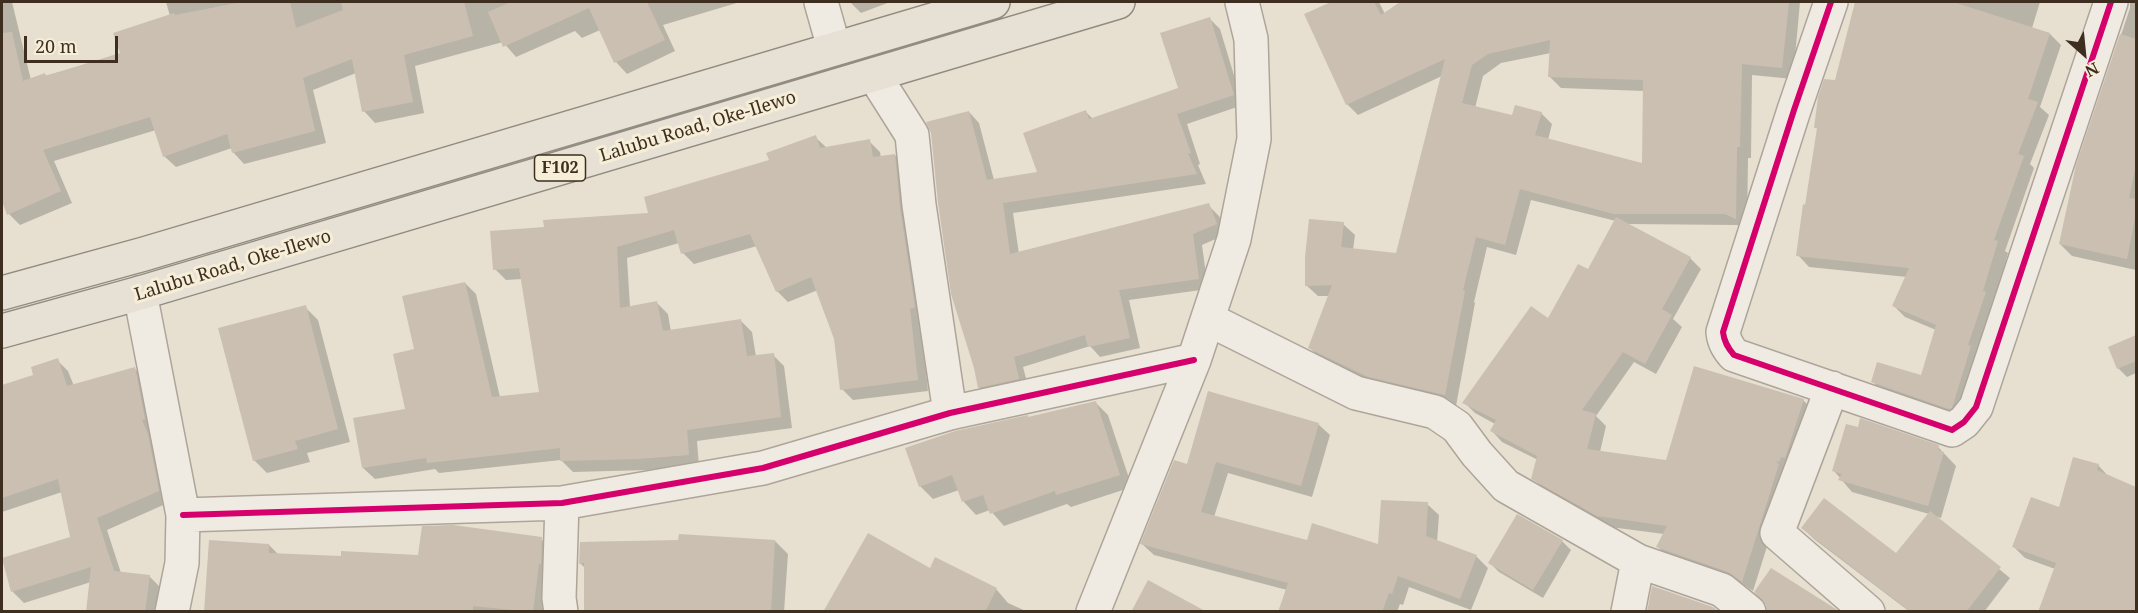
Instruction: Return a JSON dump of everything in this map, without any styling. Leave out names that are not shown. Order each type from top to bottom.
[{"type":"main road","name":"Lalubu Road, Oke-Ilewo","points":[[2,293],[155,251],[993,2]]},
{"type":"main road","name":"Lalubu Road, Oke-Ilewo","points":[[2,331],[140,293],[1118,2]]},
{"type":"street","points":[[821,2],[834,48]]},
{"type":"street","points":[[1093,612],[1194,360],[1234,239],[1254,140],[1251,39],[1242,2]]},
{"type":"street","points":[[1831,2],[1723,332],[1728,348],[1734,355],[1952,430],[1964,422],[1976,407],[2111,2]]},
{"type":"street","points":[[874,75],[912,135],[919,206],[950,413]]},
{"type":"street","points":[[140,293],[183,515],[182,563],[172,612]]},
{"type":"street","points":[[1208,319],[1356,393],[1435,412],[1457,427],[1477,454],[1506,486],[1638,561],[1722,590],[1749,612]]},
{"type":"street","points":[[183,515],[562,503],[763,468],[950,413],[1194,360]]},
{"type":"street","points":[[1832,388],[1777,533],[1868,612]]},
{"type":"street","points":[[561,612],[559,598],[562,503]]},
{"type":"street","points":[[1628,612],[1638,561]]},
{"type":"building","points":[[242,2],[290,2],[296,28],[343,10],[341,2],[464,2],[473,36],[404,55],[413,102],[362,112],[352,59],[303,78],[315,131],[232,153],[227,134],[163,157],[150,117],[43,150],[61,191],[7,215],[2,201],[2,33],[12,32],[23,81],[120,53],[113,33],[174,13],[175,15]]},
{"type":"building","points":[[511,2],[647,2],[665,40],[614,63],[589,8],[503,47],[488,12]]},
{"type":"building","points":[[1331,2],[1374,2],[1381,15],[1400,2],[1789,2],[1782,68],[1742,64],[1736,219],[1725,214],[1614,214],[1520,189],[1505,245],[1476,237],[1463,290],[1465,291],[1445,395],[1368,377],[1308,348],[1332,285],[1305,286],[1305,257],[1309,219],[1344,222],[1341,247],[1396,253],[1445,59],[1346,105],[1304,14]],"holes":[[[1550,40],[1548,77],[1643,80],[1642,163],[1535,135],[1542,112],[1515,105],[1512,115],[1462,103],[1472,65],[1488,54]]]},
{"type":"building","points":[[1855,2],[1953,2],[2050,33],[2028,99],[2038,102],[2018,154],[2024,156],[1994,240],[1998,241],[1983,291],[1986,292],[1968,345],[1971,346],[1952,408],[1949,409],[1871,382],[1877,362],[1921,375],[1936,325],[1892,306],[1909,268],[1796,256],[1817,128],[1814,128],[1818,97],[1824,79],[1835,80]]},
{"type":"building","points":[[1210,17],[1234,95],[1177,114],[1191,153],[1188,154],[1197,174],[1003,203],[1010,254],[1209,203],[1217,224],[1193,234],[1199,279],[1119,290],[1130,338],[1088,347],[1085,335],[1014,357],[1019,379],[978,388],[951,294],[931,133],[926,122],[969,111],[987,180],[1037,172],[1023,133],[1086,110],[1089,119],[1178,88],[1160,33]]},
{"type":"building","points":[[2120,34],[2136,39],[2136,165],[2129,198],[2136,199],[2136,213],[2127,259],[2059,244],[2076,165]]},
{"type":"building","points":[[816,135],[820,148],[870,139],[873,157],[895,154],[900,208],[915,307],[910,309],[918,380],[840,390],[834,339],[811,277],[776,292],[750,234],[681,254],[674,230],[617,247],[620,308],[657,301],[663,331],[741,319],[747,356],[774,353],[781,417],[687,430],[689,455],[560,461],[560,448],[427,463],[426,458],[362,468],[353,418],[405,409],[393,354],[414,349],[402,296],[465,282],[492,397],[539,392],[519,268],[493,270],[490,231],[544,227],[543,220],[648,213],[644,197],[769,160],[766,153]]},
{"type":"building","points":[[1616,217],[1691,257],[1662,309],[1672,315],[1645,364],[1623,352],[1582,410],[1596,414],[1587,449],[1666,460],[1694,366],[1804,399],[1785,458],[1781,457],[1779,462],[1774,461],[1779,464],[1742,582],[1728,572],[1656,547],[1667,526],[1597,516],[1531,479],[1537,456],[1490,431],[1496,420],[1462,403],[1531,306],[1548,318],[1578,264],[1588,269]]},
{"type":"building","points":[[306,305],[338,429],[295,441],[298,449],[253,461],[218,328]]},
{"type":"building","points":[[2136,335],[2136,361],[2117,369],[2108,347]]},
{"type":"building","points":[[58,358],[67,386],[135,367],[145,419],[142,420],[148,434],[159,491],[97,518],[114,571],[150,575],[145,612],[86,612],[91,567],[11,592],[2,558],[70,537],[58,479],[2,498],[2,385],[33,375],[31,367]]},
{"type":"building","points":[[1208,391],[1319,423],[1301,486],[1216,462],[1201,512],[1307,540],[1312,523],[1378,544],[1381,500],[1428,502],[1426,536],[1477,555],[1460,599],[1398,576],[1392,594],[1389,593],[1382,612],[1278,612],[1288,583],[1140,544],[1174,460],[1187,464]]},
{"type":"building","points":[[1096,401],[1120,475],[1056,495],[1055,491],[990,514],[983,495],[962,502],[952,475],[919,487],[905,448],[955,431]]},
{"type":"building","points":[[1860,418],[1939,445],[1938,450],[1944,452],[1928,506],[1838,480],[1842,474],[1832,471],[1846,424],[1858,427]]},
{"type":"building","points":[[2073,457],[2099,464],[2097,470],[2136,487],[2136,612],[2038,612],[2056,563],[2012,547],[2031,497],[2059,507]]},
{"type":"building","points":[[1824,498],[1896,553],[1930,511],[2001,567],[1966,612],[1911,612],[1801,528]]},
{"type":"building","points":[[1517,514],[1563,540],[1533,590],[1488,563]]},
{"type":"building","points":[[453,525],[542,537],[541,564],[539,564],[533,612],[473,606],[473,612],[204,612],[209,540],[269,544],[269,553],[341,556],[341,551],[418,555],[422,526]]},
{"type":"building","points":[[868,533],[930,568],[935,557],[997,588],[985,612],[823,612]]},
{"type":"building","points":[[679,534],[775,540],[771,612],[584,612],[584,563],[579,564],[580,542],[678,540]]},
{"type":"building","points":[[1771,568],[1839,612],[1767,612],[1766,605],[1754,592]]},
{"type":"building","points":[[1148,580],[1207,612],[1131,612]]},
{"type":"building","points":[[1652,586],[1713,607],[1719,612],[1647,612]]},
{"type":"cycle path","points":[[1831,2],[1723,332],[1724,339],[1734,355],[1952,430],[1964,422],[1976,407],[2111,2]]},
{"type":"cycle path","points":[[183,515],[562,503],[763,468],[950,413],[1194,360]]}]
